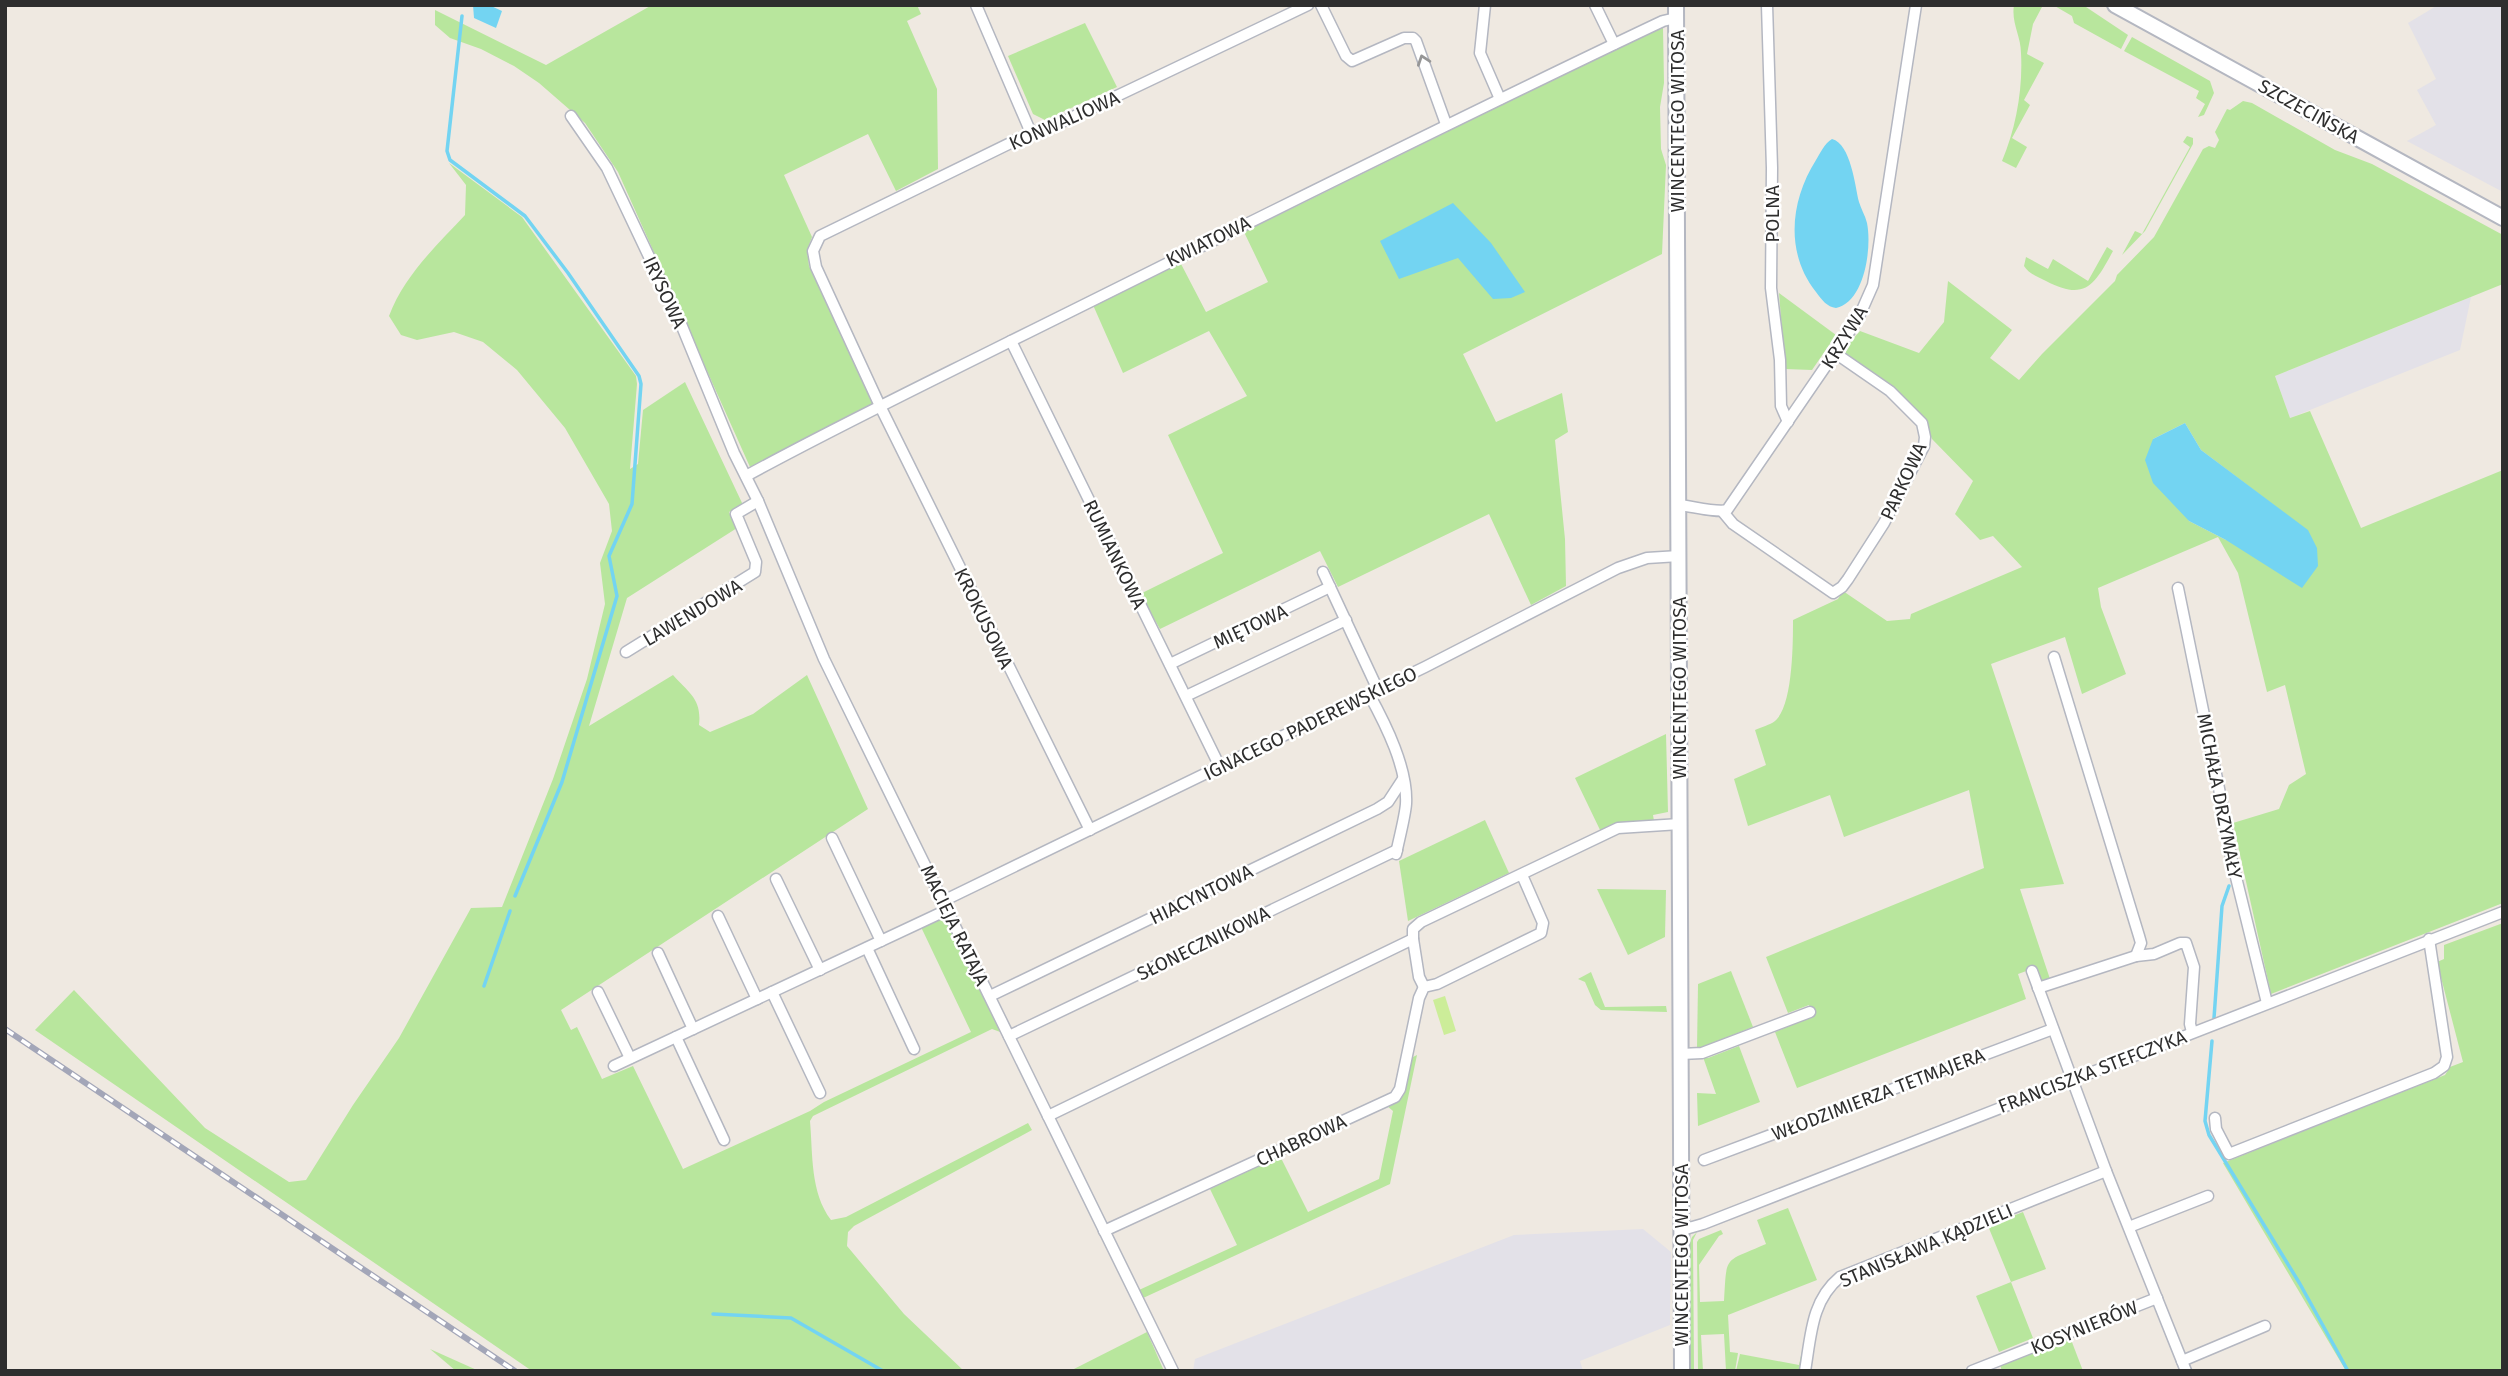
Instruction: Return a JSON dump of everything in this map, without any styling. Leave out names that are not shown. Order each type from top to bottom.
[{"type":"street","points":[[976,5],[1031,133]]},
{"type":"street","name":"KONWALIOWA","points":[[820,236],[1031,133],[1058,124],[1308,5]]},
{"type":"street","points":[[1321,5],[1346,56],[1352,61],[1404,38],[1413,38],[1446,124]]},
{"type":"street","points":[[1485,5],[1480,53],[1500,99]]},
{"type":"street","points":[[1595,5],[1614,44]]},
{"type":"street","name":"POLNA","points":[[1767,5],[1772,168],[1772,288],[1782,406],[1788,422]]},
{"type":"street","name":"KRZYWA","points":[[1723,512],[1835,353],[1863,310],[1873,285],[1916,5]]},
{"type":"street","name":"SZCZECIŃSKA","points":[[2115,5],[2503,218]]},
{"type":"street","name":"KWIATOWA","points":[[746,476],[880,406],[1446,124],[1663,21],[1676,12]]},
{"type":"street","name":"WINCENTEGO WITOSA","points":[[1676,12],[1682,1371]]},
{"type":"street","name":"IRYSOWA","points":[[571,116],[607,168],[681,324],[746,476]]},
{"type":"street","name":"KROKUSOWA","points":[[820,236],[813,251],[816,267],[880,406],[1090,830]]},
{"type":"street","name":"RUMIANKOWA","points":[[1011,341],[1220,767]]},
{"type":"street","name":"PARKOWA","points":[[1723,512],[1734,524],[1833,593],[1848,579],[1884,523],[1924,446],[1925,437],[1922,423],[1890,391],[1835,353]]},
{"type":"street","name":"MACIEJA RATAJA","points":[[746,476],[824,659],[1173,1371]]},
{"type":"street","name":"LAWENDOWA","points":[[626,652],[755,572],[756,562],[736,514],[758,501]]},
{"type":"street","points":[[1679,505],[1723,512]]},
{"type":"street","name":"IGNACEGO PADEREWSKIEGO","points":[[614,1066],[867,948],[1090,830],[1374,692],[1618,568],[1647,558],[1679,556]]},
{"type":"street","points":[[1323,572],[1346,620],[1374,692],[1403,779]]},
{"type":"street","name":"MIĘTOWA","points":[[1170,664],[1330,587]]},
{"type":"street","name":"MICHAŁA DRZYMAŁY","points":[[2178,588],[2231,857],[2267,1003]]},
{"type":"street","points":[[1186,696],[1346,620]]},
{"type":"street","points":[[2054,657],[2141,943],[2136,956]]},
{"type":"street","name":"SŁONECZNIKOWA","points":[[1009,1036],[1396,853],[1406,806],[1403,779]]},
{"type":"street","name":"HIACYNTOWA","points":[[990,996],[1377,810],[1388,802],[1403,779]]},
{"type":"street","points":[[1522,875],[1543,923],[1541,933],[1437,984],[1424,987],[1419,977],[1413,939],[1413,929],[1421,922],[1618,828],[1680,824]]},
{"type":"street","points":[[832,838],[881,941]]},
{"type":"street","points":[[776,878],[820,970]]},
{"type":"street","name":"FRANCISZKA STEFCZYKA","points":[[1682,1230],[2503,912]]},
{"type":"street","points":[[718,916],[757,999]]},
{"type":"street","points":[[1048,1116],[1413,939]]},
{"type":"street","points":[[2215,1118],[2216,1129],[2229,1154],[2434,1073],[2444,1066],[2447,1057],[2429,940]]},
{"type":"street","points":[[2038,988],[2136,956],[2154,954],[2186,943],[2194,967],[2190,1024],[2192,1032]]},
{"type":"street","points":[[867,948],[915,1049]]},
{"type":"street","points":[[658,953],[693,1029]]},
{"type":"street","name":"KOSYNIERÓW","points":[[2032,971],[2106,1171],[2184,1366]]},
{"type":"street","name":"CHABROWA","points":[[1104,1231],[1395,1097],[1400,1089],[1419,998],[1424,987]]},
{"type":"street","points":[[598,992],[630,1058]]},
{"type":"street","points":[[772,992],[820,1093]]},
{"type":"street","points":[[1681,1054],[1702,1054],[1810,1012]]},
{"type":"street","name":"WŁODZIMIERZA TETMAJERA","points":[[1704,1160],[2053,1029]]},
{"type":"street","points":[[676,1037],[724,1140]]},
{"type":"street","name":"STANISŁAWA KĄDZIELI","points":[[1805,1371],[1819,1301],[1830,1285],[1840,1277],[2106,1171]]},
{"type":"street","points":[[2129,1227],[2208,1196]]},
{"type":"street","name":"KOSYNIERÓW","points":[[1972,1371],[2157,1298]]},
{"type":"street","points":[[2184,1366],[2265,1326]]},
{"type":"shaded area","points":[[2438,5],[2503,5],[2503,192],[2407,141],[2436,125],[2417,90],[2436,79],[2408,23]]},
{"type":"shaded area","points":[[2471,297],[2460,350],[2290,418],[2275,376]]},
{"type":"shaded area","points":[[1643,1229],[1671,1252],[1670,1325],[1580,1361],[1583,1371],[1193,1371],[1195,1359],[1514,1235]]},
{"type":"green space","points":[[652,5],[917,5],[921,14],[907,21],[937,89],[938,169],[896,191],[868,134],[784,175],[812,237],[807,250],[809,266],[874,404],[750,467],[618,172],[585,123],[539,83],[514,66],[481,49],[450,38],[435,25],[435,10],[546,65]]},
{"type":"green space","points":[[2014,5],[2043,5],[2033,24],[2027,54],[2044,63],[2024,100],[2030,105],[2012,138],[2027,147],[2016,168],[2002,161],[2015,122],[2020,94],[2021,47],[2014,18]]},
{"type":"green space","points":[[2053,5],[2083,5],[2128,35],[2121,49],[2074,23],[2072,16]]},
{"type":"green space","points":[[1085,23],[1117,87],[1045,120],[1033,114],[1008,56]]},
{"type":"green space","points":[[1663,28],[1664,83],[1660,107],[1661,149],[1666,165],[1662,254],[1463,354],[1496,422],[1562,393],[1568,432],[1555,440],[1565,539],[1566,586],[1531,605],[1489,514],[1338,587],[1320,551],[1160,629],[1140,594],[1223,553],[1168,435],[1247,396],[1209,331],[1123,373],[1093,305],[1180,262],[1206,312],[1268,282],[1244,232],[1447,132],[1454,125],[1654,29]]},
{"type":"green space","points":[[2132,37],[2210,81],[2214,93],[2204,115],[2198,117],[2205,104],[2196,98],[2199,91],[2124,51]]},
{"type":"green space","points":[[2243,101],[2252,103],[2335,150],[2372,164],[2503,235],[2503,284],[2275,376],[2290,418],[2310,411],[2361,528],[2503,470],[2503,903],[2271,994],[2233,823],[2279,809],[2289,785],[2306,774],[2285,685],[2267,692],[2238,573],[2218,537],[2098,588],[2101,607],[2126,674],[2082,694],[2065,637],[1991,664],[2064,884],[2020,889],[2050,979],[2042,980],[2035,968],[2018,974],[2026,999],[1797,1088],[1775,1032],[1813,1016],[1809,1005],[1788,1013],[1766,957],[1984,868],[1969,790],[1844,837],[1830,795],[1748,826],[1734,779],[1766,765],[1755,730],[1775,721],[1785,702],[1791,674],[1793,620],[1838,599],[1843,591],[1887,621],[1910,619],[1911,614],[2022,567],[1993,536],[1980,540],[1955,514],[1973,481],[1932,439],[1925,421],[1892,387],[1842,351],[1860,331],[1919,353],[1944,322],[1948,281],[2012,330],[1990,358],[2019,380],[2154,237],[2203,149],[2209,146],[2215,148],[2219,140],[2215,132],[2227,109],[2230,110]],"holes":[[[2185,423],[2201,450],[2308,531],[2226,540],[2189,521],[2153,439]]]},
{"type":"green space","points":[[2187,136],[2193,138],[2193,144],[2145,231],[2122,255],[2135,231],[2142,234],[2190,147],[2183,142]]},
{"type":"green space","points":[[449,163],[522,217],[636,376],[630,469],[638,464],[643,410],[685,382],[743,505],[729,512],[737,528],[627,598],[589,726],[673,675],[696,702],[699,725],[710,732],[753,714],[807,675],[868,809],[561,1010],[571,1030],[577,1027],[602,1079],[633,1066],[683,1169],[810,1111],[971,1032],[921,927],[939,918],[949,922],[1003,1033],[992,1029],[813,1116],[810,1121],[816,1185],[819,1198],[831,1220],[846,1217],[1028,1123],[1032,1130],[854,1226],[848,1232],[847,1246],[904,1314],[964,1371],[532,1371],[35,1030],[74,990],[205,1128],[289,1182],[306,1180],[399,1038],[471,908],[502,907],[553,779],[587,679],[605,604],[600,563],[612,531],[609,504],[565,428],[517,370],[483,342],[454,332],[417,340],[401,335],[389,316],[395,301],[412,275],[465,215],[466,185]]},
{"type":"green space","points":[[2107,247],[2113,251],[2101,273],[2088,286],[2080,289],[2060,287],[2034,275],[2024,266],[2026,257],[2048,269],[2053,259],[2088,281]]},
{"type":"green space","points":[[1779,293],[1836,335],[1812,370],[1785,369]]},
{"type":"green space","points":[[1666,734],[1668,812],[1653,815],[1654,821],[1620,824],[1601,832],[1575,778]]},
{"type":"green space","points":[[1485,820],[1509,873],[1408,921],[1399,861]]},
{"type":"green space","points":[[1597,889],[1666,890],[1665,937],[1628,955]]},
{"type":"green space","points":[[2503,923],[2503,1371],[2346,1371],[2223,1163],[2445,1075],[2450,1067],[2463,1062],[2437,962],[2444,959],[2444,945]]},
{"type":"green space","points":[[1731,971],[1753,1027],[1697,1049],[1698,984]]},
{"type":"green space","points":[[1591,972],[1605,1007],[1666,1006],[1667,1012],[1601,1010],[1595,1005],[1585,982],[1578,979]]},
{"type":"green space","points":[[1445,996],[1456,1031],[1444,1035],[1433,1000]]},
{"type":"green space","points":[[1739,1046],[1760,1102],[1698,1126],[1697,1093],[1716,1094],[1703,1057],[1708,1058]]},
{"type":"green space","points":[[1417,1055],[1390,1184],[1141,1299],[1119,1250],[1139,1290],[1237,1245],[1210,1189],[1280,1156],[1308,1212],[1379,1179],[1393,1111],[1386,1105],[1403,1096],[1411,1058]]},
{"type":"green space","points":[[1788,1208],[1817,1280],[1728,1315],[1730,1352],[1738,1353],[1735,1371],[1726,1371],[1724,1334],[1701,1335],[1703,1371],[1698,1371],[1697,1242],[1721,1230],[1723,1234],[1699,1265],[1700,1302],[1724,1301],[1727,1267],[1730,1262],[1766,1244],[1757,1220]]},
{"type":"green space","points":[[2023,1212],[2046,1269],[2011,1282],[1988,1226]]},
{"type":"green space","points":[[1697,1232],[1693,1240],[1694,1369],[1687,1371],[1687,1250]]},
{"type":"green space","points":[[2011,1282],[2033,1338],[1999,1352],[1976,1296]]},
{"type":"green space","points":[[1147,1332],[1164,1371],[1070,1371]]},
{"type":"green space","points":[[2070,1337],[2083,1371],[2002,1371],[2000,1365]]},
{"type":"green space","points":[[430,1349],[479,1371],[456,1371]]},
{"type":"green space","points":[[1802,1351],[1805,1352],[1802,1371],[1736,1371],[1740,1354],[1799,1365]]},
{"type":"water","points":[[473,5],[489,5],[502,11],[496,28],[474,18]]},
{"type":"water","points":[[1832,139],[1838,142],[1848,157],[1868,233],[1867,259],[1860,285],[1846,304],[1836,308],[1823,300],[1806,277],[1799,261],[1795,227],[1796,210],[1807,176],[1823,148]]},
{"type":"water","points":[[1453,203],[1491,243],[1525,292],[1511,298],[1493,299],[1458,258],[1399,279],[1380,241]]},
{"type":"water","points":[[2185,423],[2201,450],[2308,530],[2317,548],[2318,566],[2302,588],[2226,540],[2189,521],[2153,483],[2145,460],[2153,439]]},
{"type":"waterway","points":[[462,16],[447,151],[450,160],[525,216],[568,273],[639,376],[641,384],[632,504],[609,556],[617,596],[562,782],[515,896]]},
{"type":"waterway","points":[[2214,1018],[2222,906],[2229,886]]},
{"type":"waterway","points":[[484,986],[510,911]]},
{"type":"waterway","points":[[2212,1041],[2205,1121],[2209,1135],[2300,1284],[2348,1371]]},
{"type":"waterway","points":[[713,1314],[791,1318],[883,1371]]},
{"type":"railway","points":[[5,1029],[515,1371]]}]
